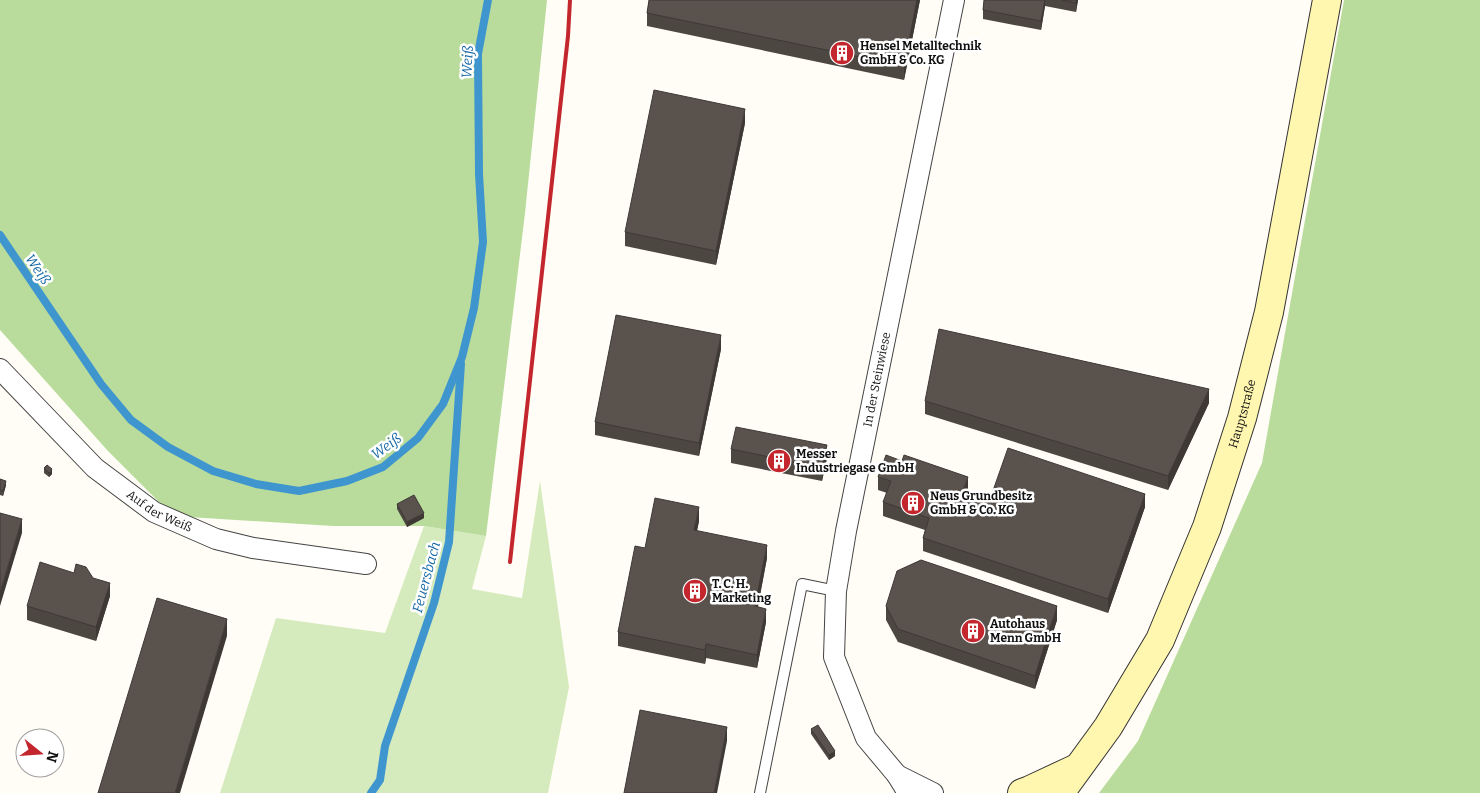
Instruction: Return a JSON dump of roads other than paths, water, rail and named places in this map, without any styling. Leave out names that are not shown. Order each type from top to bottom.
[{"type":"main road","name":"Hauptstraße","points":[[1060,793],[1108,727],[1160,640],[1207,527],[1242,418],[1269,312],[1327,0]]},
{"type":"main road","points":[[1022,793],[1079,767]]},
{"type":"street","name":"In der Steinwiese","points":[[908,793],[897,775],[866,738],[834,657],[836,591],[850,512],[954,0]]},
{"type":"street","name":"Auf der Weiß","points":[[0,370],[95,468],[154,512],[216,539],[254,548],[366,564]]},
{"type":"street","name":"In der Steinwiese","points":[[897,775],[932,793]]},
{"type":"lane","points":[[760,793],[802,584],[836,591]]},
{"type":"waterway","name":"Weiß","points":[[0,235],[101,384],[131,420],[168,447],[213,471],[256,484],[299,491],[347,481],[383,467],[418,438],[443,404],[462,357],[474,308],[483,242],[479,174],[478,54],[488,0]]},
{"type":"waterway","name":"Feuersbach","points":[[371,793],[380,780],[385,746],[434,603],[449,542],[461,364]]},
{"type":"railway","points":[[510,562],[568,36],[570,0]]},
{"type":"place","name":"Hensel Metalltechnik GmbH & Co. KG","points":[[842,53]]},
{"type":"place","name":"Messer Industriegase GmbH","points":[[779,461]]},
{"type":"place","name":"Neus Grundbesitz GmbH & Co. KG","points":[[913,503]]},
{"type":"place","name":"T. C. H. Marketing","points":[[695,591]]},
{"type":"place","name":"Autohaus Menn GmbH","points":[[973,631]]}]
